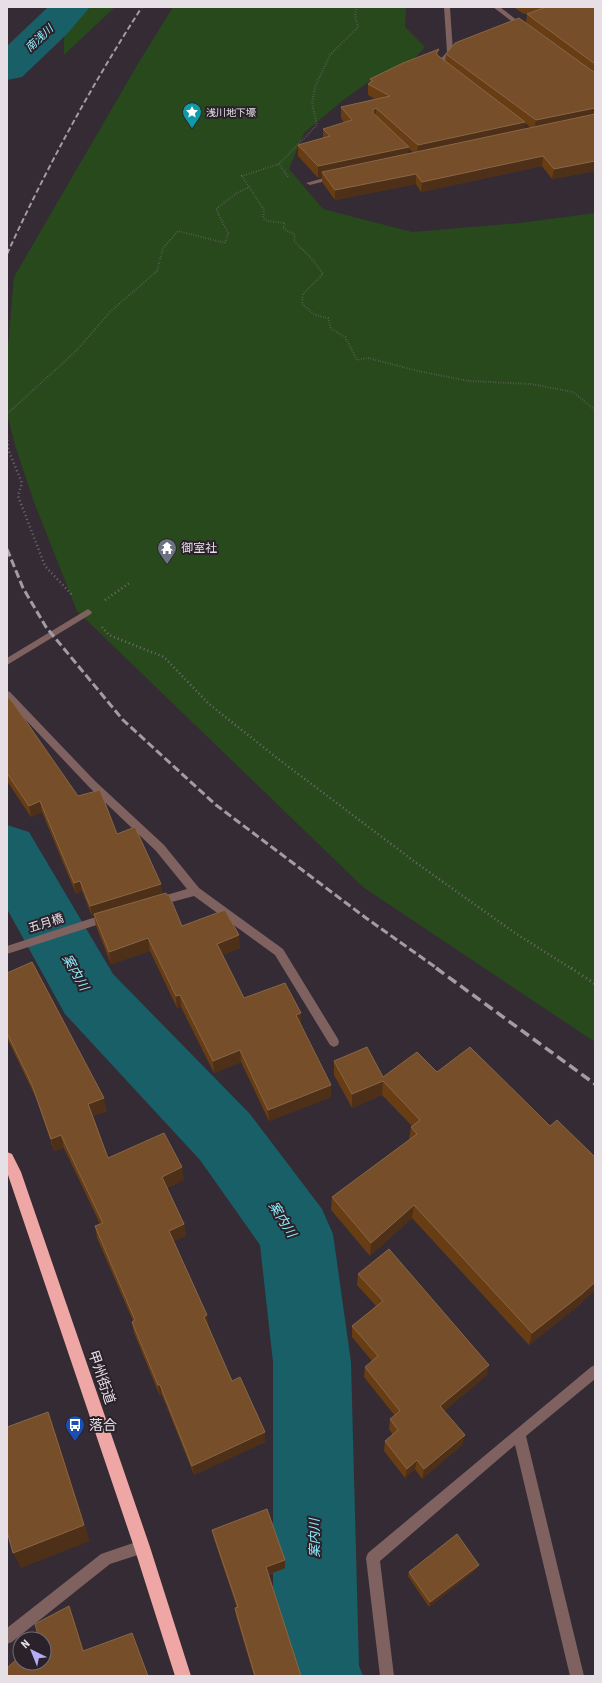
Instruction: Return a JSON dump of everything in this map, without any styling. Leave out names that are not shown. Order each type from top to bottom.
[{"type":"highway","name":"甲州街道","points":[[7,1158],[10,1173],[142,1547],[183,1676]]},
{"type":"street","points":[[447,7],[450,52],[439,64],[451,74]]},
{"type":"street","points":[[496,7],[533,34]]},
{"type":"street","points":[[310,183],[340,176]]},
{"type":"street","points":[[7,662],[88,612]]},
{"type":"street","points":[[7,694],[92,784],[160,848],[194,891],[279,952],[334,1042]]},
{"type":"street","points":[[144,906],[194,891]]},
{"type":"street","name":"五月橋","points":[[7,950],[115,915]]},
{"type":"street","points":[[387,1676],[373,1558],[519,1434],[595,1372]]},
{"type":"street","points":[[519,1434],[574,1675]]},
{"type":"street","points":[[7,1637],[106,1559],[142,1547]]},
{"type":"path","points":[[357,7],[355,15],[358,27],[330,55],[315,87],[312,103],[317,125],[279,164],[242,176],[264,210],[264,218],[267,221],[285,223],[283,228],[295,235],[294,241],[313,260],[323,274],[303,294],[302,304],[315,315],[328,318],[331,329],[344,337],[357,360],[368,358],[418,371],[468,381],[531,384],[573,392],[595,410]]},
{"type":"path","points":[[7,414],[76,351],[110,312],[157,271],[163,248],[178,231],[224,243],[228,233],[216,209],[237,193],[249,187]]},
{"type":"path","points":[[7,436],[8,449],[22,483],[18,496],[45,566],[109,635],[164,657],[209,704],[277,758],[415,862],[515,933],[595,984]]},
{"type":"path","points":[[88,612],[131,582]]},
{"type":"green space","points":[[88,7],[115,7],[64,55],[64,37]]},
{"type":"green space","points":[[173,7],[406,7],[405,27],[425,47],[413,60],[377,76],[342,101],[304,133],[289,169],[323,209],[412,232],[520,223],[595,213],[595,1042],[363,887],[77,611],[34,502],[15,445],[7,414],[7,356],[14,277],[139,62]]},
{"type":"building","points":[[546,7],[595,7],[595,64],[527,14]]},
{"type":"building","points":[[519,18],[595,73],[595,108],[536,120],[446,54],[455,43]]},
{"type":"building","points":[[439,49],[436,54],[525,122],[418,145],[376,108],[373,110],[373,113],[409,147],[318,166],[298,145],[330,136],[323,129],[352,120],[341,107],[390,96],[368,84],[373,81],[370,79],[403,63]]},
{"type":"building","points":[[595,114],[595,161],[554,169],[543,156],[422,182],[416,174],[335,190],[322,172]]},
{"type":"building","points":[[7,696],[78,796],[100,790],[117,834],[135,827],[161,884],[90,906],[80,881],[74,883],[40,801],[29,806],[7,773]]},
{"type":"building","points":[[166,893],[169,895],[182,926],[225,910],[239,935],[217,944],[244,998],[285,983],[301,1013],[296,1015],[331,1085],[268,1110],[240,1050],[213,1061],[180,995],[176,996],[148,938],[109,952],[94,914]]},
{"type":"building","points":[[32,962],[104,1098],[88,1104],[108,1158],[164,1133],[182,1167],[162,1177],[184,1224],[169,1231],[207,1315],[204,1317],[232,1381],[240,1377],[265,1432],[192,1466],[160,1385],[158,1385],[132,1322],[135,1320],[95,1226],[103,1223],[61,1135],[51,1139],[32,1085],[7,1033],[7,973]]},
{"type":"building","points":[[367,1047],[383,1077],[417,1052],[437,1072],[470,1047],[550,1126],[557,1120],[595,1157],[595,1282],[532,1333],[414,1205],[371,1243],[332,1197],[417,1134],[411,1127],[420,1120],[383,1081],[352,1094],[334,1061]]},
{"type":"building","points":[[389,1249],[489,1365],[440,1406],[465,1435],[424,1469],[417,1460],[407,1469],[385,1441],[398,1430],[390,1419],[400,1411],[365,1367],[378,1356],[352,1326],[383,1301],[358,1274]]},
{"type":"building","points":[[48,1412],[84,1525],[13,1553],[7,1531],[7,1427]]},
{"type":"building","points":[[267,1509],[285,1560],[266,1567],[301,1676],[255,1676],[235,1608],[238,1607],[212,1530]]},
{"type":"building","points":[[457,1534],[479,1565],[430,1602],[409,1572]]},
{"type":"building","points":[[69,1606],[83,1651],[132,1633],[148,1676],[7,1676],[7,1668],[12,1663],[12,1671],[52,1671],[52,1631],[37,1631],[35,1624]]},
{"type":"waterway","name":"南浅川","points":[[7,68],[53,26],[70,7]]},
{"type":"waterway","name":"案内川","points":[[7,850],[89,994],[225,1137],[296,1234],[312,1362],[316,1669],[320,1676]]},
{"type":"railway","points":[[7,254],[53,159],[87,97],[142,7]]},
{"type":"railway","points":[[7,549],[23,588],[46,627],[123,720],[216,805],[366,918],[438,969]]},
{"type":"railway","points":[[436,968],[595,1084]]},
{"type":"place","name":"浅川地下壕","points":[[192,129]]},
{"type":"place","name":"御室社","points":[[167,565]]},
{"type":"place","name":"落合","points":[[75,1442]]}]
